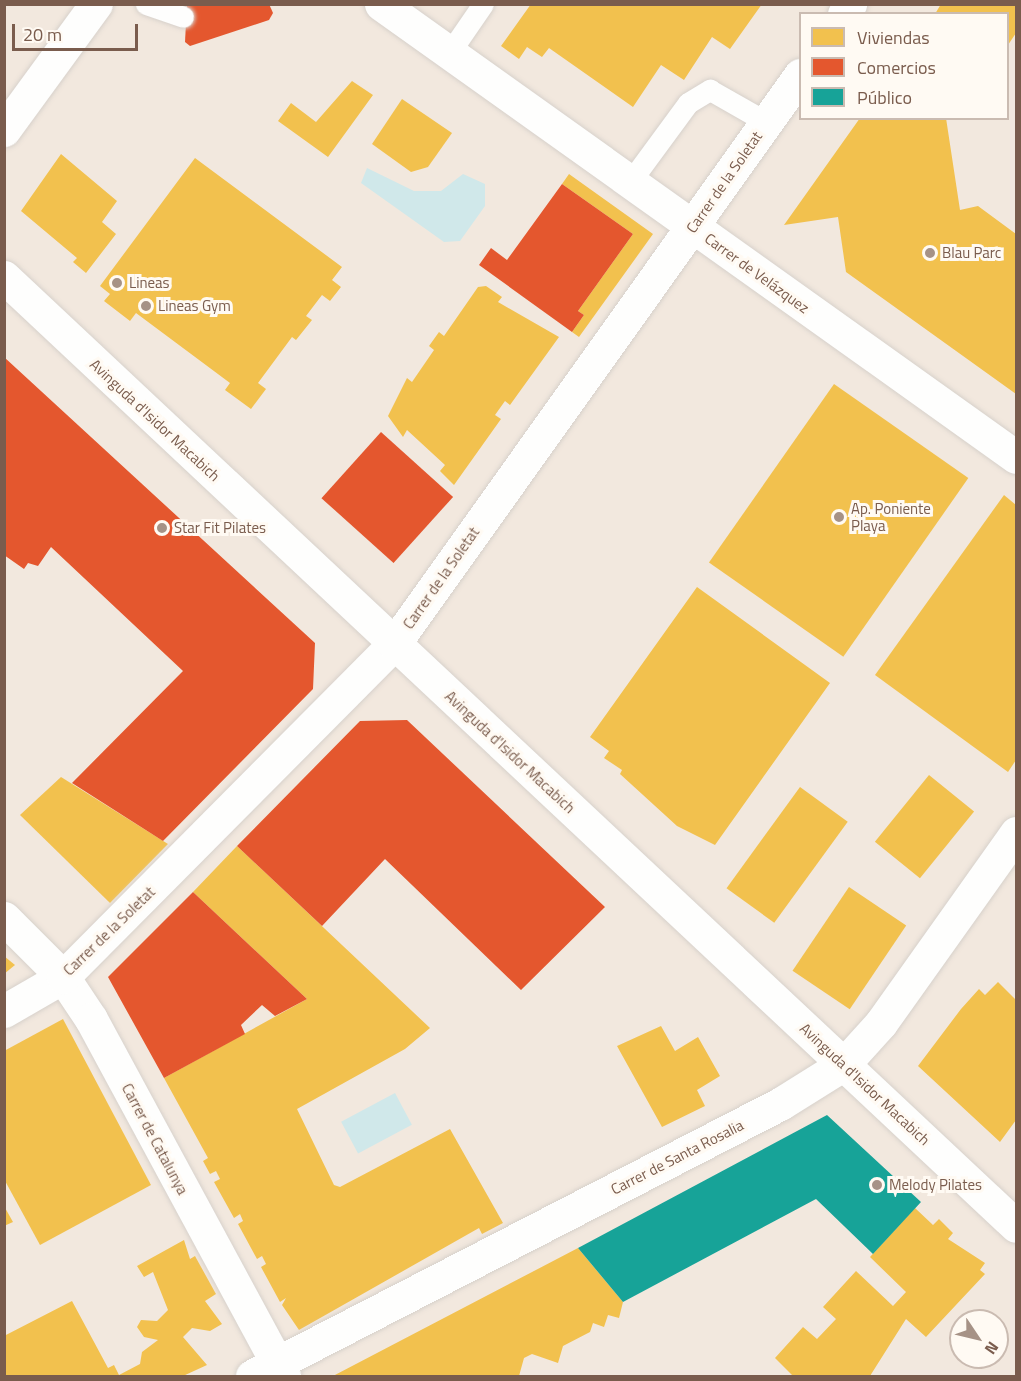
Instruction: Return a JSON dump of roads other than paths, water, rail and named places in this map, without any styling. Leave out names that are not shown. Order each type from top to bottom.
[{"type":"street","points":[[4,130],[96,4]]},
{"type":"street","name":"Carrer de Velázquez","points":[[381,4],[1017,457]]},
{"type":"street","name":"Carrer de la Soletat","points":[[4,1011],[63,977],[394,644],[799,78]]},
{"type":"street","name":"Avinguda d'Isidor Macabich","points":[[4,277],[1017,1226]]},
{"type":"street","name":"Carrer de Santa Rosalia","points":[[271,1372],[780,1104],[844,1064],[881,1023],[1017,833]]},
{"type":"street","name":"Carrer de Catalunya","points":[[4,918],[63,977],[271,1372]]},
{"type":"lane","points":[[146,4],[183,17]]},
{"type":"lane","points":[[450,52],[483,4]]},
{"type":"lane","points":[[630,182],[688,103],[710,90],[766,122]]},
{"type":"water","points":[[367,168],[414,191],[441,191],[463,174],[485,184],[485,206],[460,241],[444,242],[361,183]]},
{"type":"water","points":[[395,1093],[412,1125],[358,1153],[341,1122]]},
{"type":"place","name":"Blau Parc","points":[[930,253]]},
{"type":"place","name":"Lineas","points":[[117,283]]},
{"type":"place","name":"Lineas Gym","points":[[146,306]]},
{"type":"place","name":"Ap. Poniente Playa","points":[[839,517]]},
{"type":"place","name":"Star Fit Pilates","points":[[162,528]]},
{"type":"place","name":"Melody Pilates","points":[[877,1185]]}]
